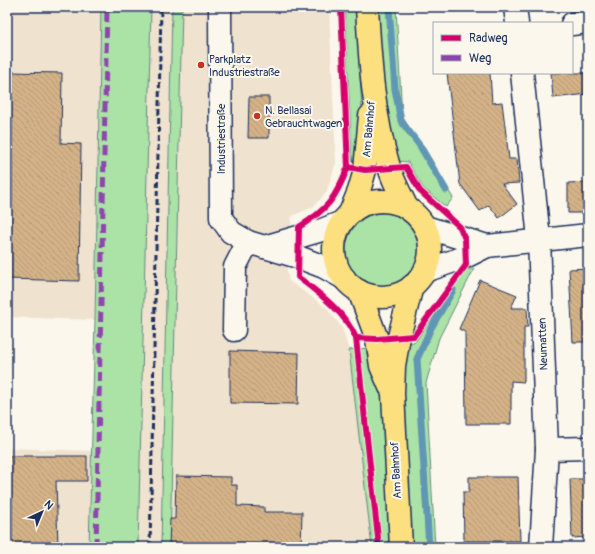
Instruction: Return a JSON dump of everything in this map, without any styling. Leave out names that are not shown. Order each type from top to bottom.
[{"type":"main road","name":"Am Bahnhof","points":[[367,7],[372,91],[365,170],[360,191],[336,234],[334,252],[338,269],[351,285],[376,339],[381,366],[392,394]]},
{"type":"main road","name":"Am Bahnhof","points":[[372,91],[389,168],[407,208],[425,227],[430,244],[429,258],[419,278],[399,336],[394,366],[392,394],[401,547]]},
{"type":"main road","name":"Am Bahnhof","points":[[346,218],[363,205],[376,201],[390,202],[407,208]]},
{"type":"main road","points":[[351,285],[368,295],[382,297],[399,294],[419,278]]},
{"type":"street","name":"Industriestraße","points":[[220,7],[221,218],[231,232],[256,244],[318,265],[351,285]]},
{"type":"street","points":[[515,7],[516,22]]},
{"type":"street","points":[[573,24],[588,22]]},
{"type":"street","name":"Neumatten","points":[[522,74],[539,240],[547,449],[541,547]]},
{"type":"street","points":[[234,330],[235,268],[256,244],[322,230],[346,218]]},
{"type":"street","points":[[425,227],[488,246]]},
{"type":"street","points":[[419,278],[488,246],[588,235]]},
{"type":"street","points":[[547,449],[588,448]]},
{"type":"shaded area","points":[[7,7],[101,7],[95,320],[7,317]]},
{"type":"shaded area","points":[[151,7],[172,7],[161,547],[138,547]]},
{"type":"shaded area","points":[[182,7],[329,7],[336,163],[326,193],[313,207],[292,216],[287,271],[289,281],[327,308],[342,328],[349,350],[372,544],[368,547],[170,547]]},
{"type":"shaded area","points":[[7,448],[92,451],[89,547],[7,547]]},
{"type":"green space","points":[[101,7],[151,7],[138,547],[89,547]]},
{"type":"green space","points":[[172,7],[182,7],[170,547],[161,547]]},
{"type":"green space","points":[[345,7],[356,7],[362,110],[359,164],[352,161]]},
{"type":"green space","points":[[378,7],[396,7],[402,116],[453,198],[446,207],[423,188],[408,162],[396,161],[384,97]]},
{"type":"green space","points":[[383,213],[404,219],[414,229],[420,250],[414,271],[404,281],[383,287],[362,281],[352,271],[346,250],[352,229],[362,219]]},
{"type":"green space","points":[[464,269],[474,269],[439,338],[426,383],[435,547],[372,547],[349,350],[406,344],[416,341]]},
{"type":"building","points":[[7,72],[62,73],[61,143],[81,144],[79,281],[7,279]]},
{"type":"building","points":[[588,73],[588,94],[553,98],[551,74]]},
{"type":"building","points":[[447,74],[490,74],[492,103],[502,102],[509,159],[517,159],[519,183],[502,184],[517,204],[499,218],[489,205],[480,211],[460,184]]},
{"type":"building","points":[[249,97],[269,97],[269,138],[248,138]]},
{"type":"building","points":[[588,182],[588,213],[568,213],[568,183]]},
{"type":"building","points":[[588,268],[588,342],[573,342],[569,269]]},
{"type":"building","points":[[480,280],[517,295],[511,308],[527,308],[528,327],[524,327],[524,382],[511,381],[511,424],[466,424],[465,332],[459,329]]},
{"type":"building","points":[[230,351],[299,353],[298,404],[230,403]]},
{"type":"building","points":[[7,456],[87,456],[87,481],[56,481],[58,547],[7,547]]},
{"type":"building","points":[[176,476],[231,477],[231,485],[237,485],[237,506],[264,507],[264,512],[302,512],[301,547],[169,547],[170,519],[175,519]]},
{"type":"building","points":[[469,477],[518,477],[520,541],[464,541],[463,492],[469,492]]},
{"type":"building","points":[[570,479],[588,479],[588,537],[572,538]]},
{"type":"waterway","points":[[389,7],[395,89],[401,121],[420,146],[446,190]]},
{"type":"waterway","points":[[429,547],[417,359],[431,328],[453,290]]},
{"type":"railway","points":[[150,547],[161,7]]},
{"type":"marked path","points":[[96,547],[107,7]]},
{"type":"cycle path","points":[[341,7],[348,167],[330,202],[317,215],[299,227],[298,277],[339,312],[356,338],[379,547]]},
{"type":"cycle path","points":[[348,167],[365,170],[406,167],[420,191],[460,227],[465,239],[466,265],[414,336],[377,339],[356,338]]},
{"type":"place","name":"Parkplatz Industriestraße","points":[[201,65]]},
{"type":"place","name":"N. Bellasai Gebrauchtwagen","points":[[257,116]]}]
